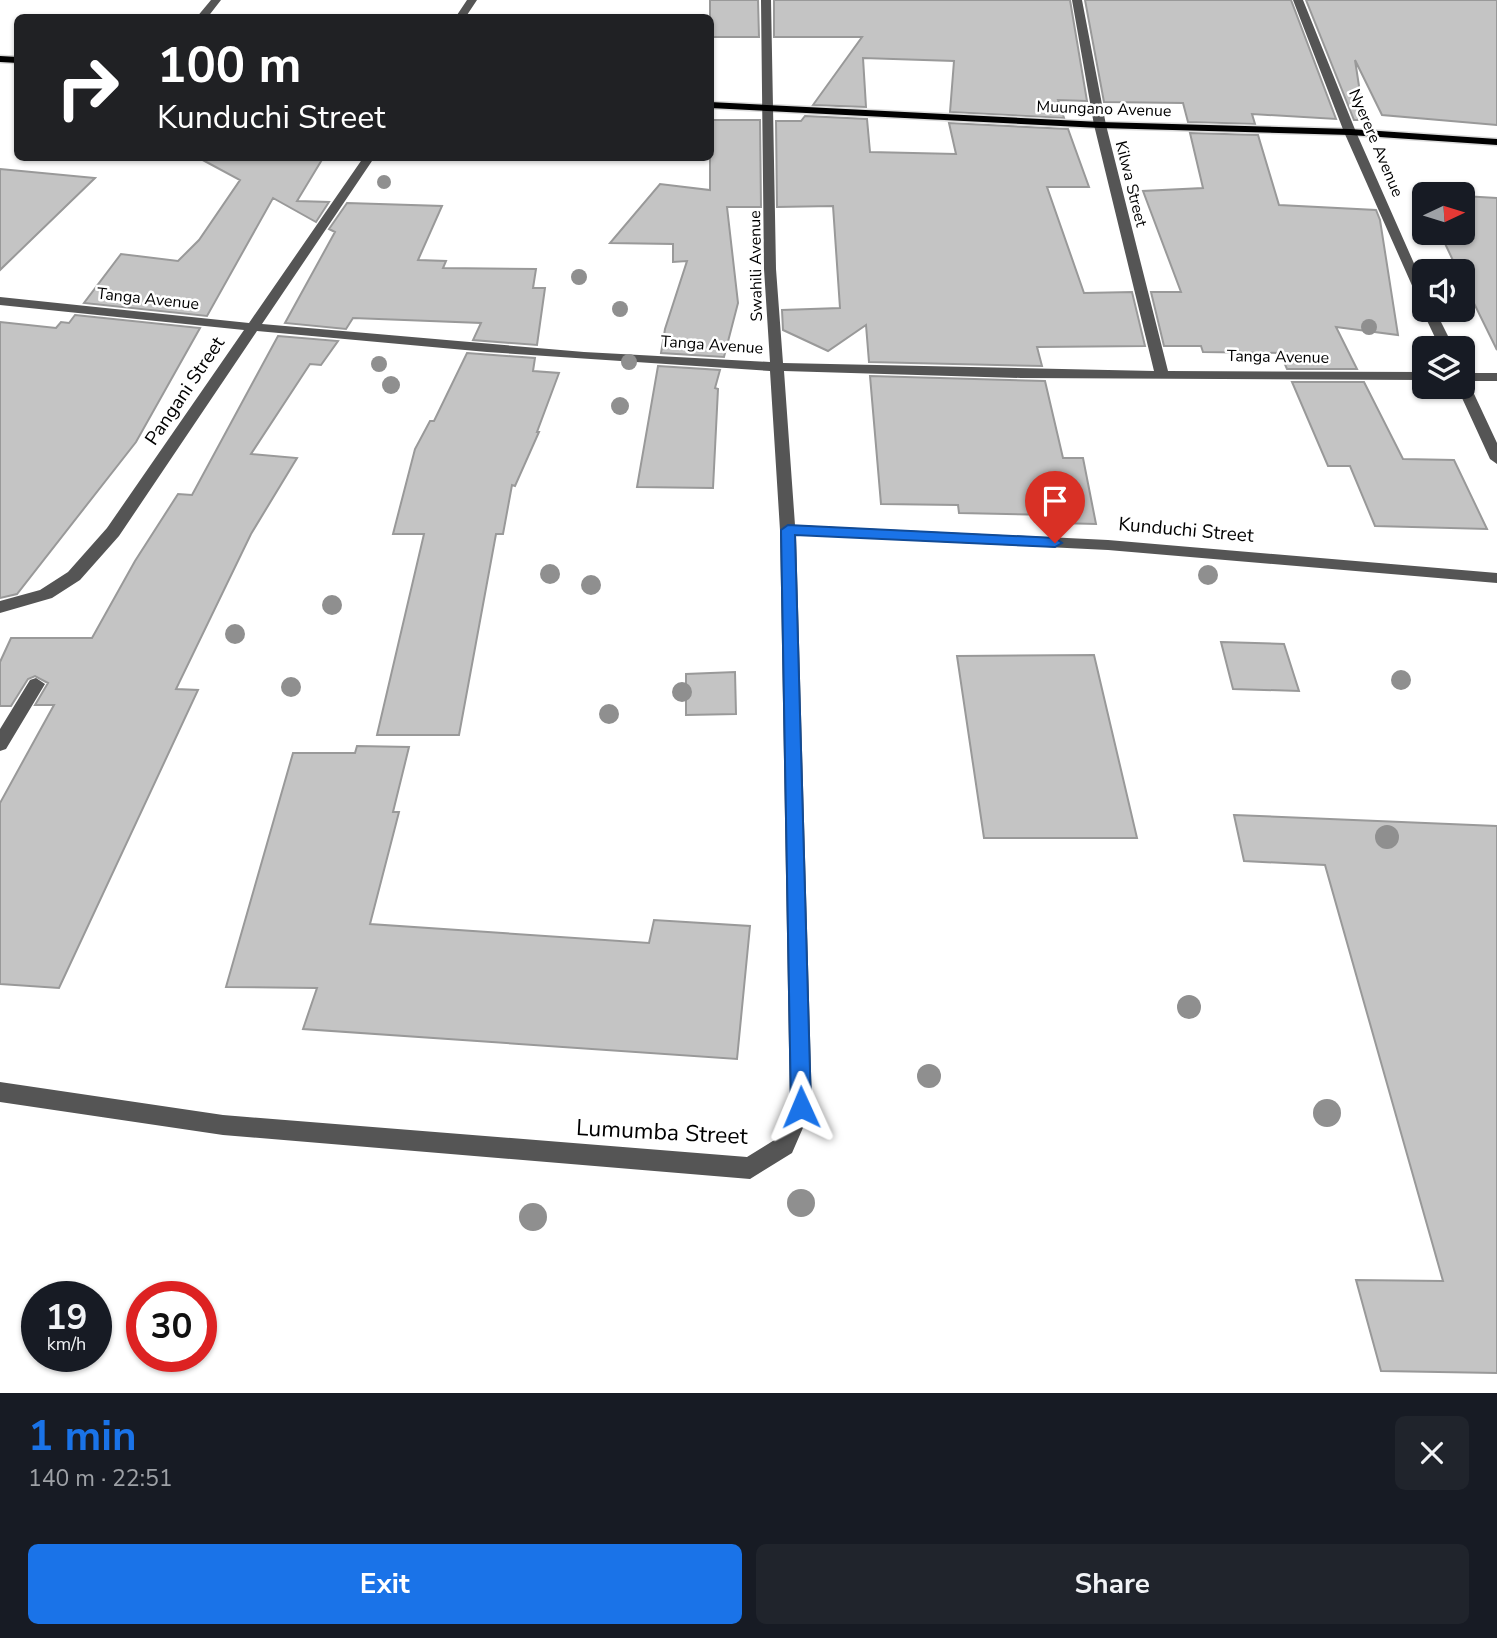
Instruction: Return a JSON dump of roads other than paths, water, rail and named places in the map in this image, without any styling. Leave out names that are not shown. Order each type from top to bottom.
[{"type":"main road","name":"Muungano Avenue","points":[[714,104],[1101,125],[1350,132],[1497,142]]},
{"type":"street","points":[[204,14],[216,0]]},
{"type":"street","name":"Swahili Avenue","points":[[766,0],[770,108],[770,269],[788,530]]},
{"type":"street","name":"Kilwa Street","points":[[1077,0],[1101,125],[1162,374]]},
{"type":"street","name":"Nyerere Avenue","points":[[1298,0],[1350,132],[1412,272]]},
{"type":"street","name":"Pangani Street","points":[[0,607],[46,594],[74,576],[113,532],[367,161]]},
{"type":"street","name":"Tanga Avenue","points":[[0,301],[251,327],[778,367],[1412,376]]},
{"type":"street","points":[[1475,377],[1497,377]]},
{"type":"street","points":[[1470,399],[1497,460]]},
{"type":"street","name":"Kunduchi Street","points":[[788,530],[1108,545],[1497,578]]},
{"type":"street","name":"Lumumba Street","points":[[0,1092],[223,1125],[750,1168],[784,1146],[801,1107],[788,530]]},
{"type":"street","points":[[0,744],[36,684]]}]
